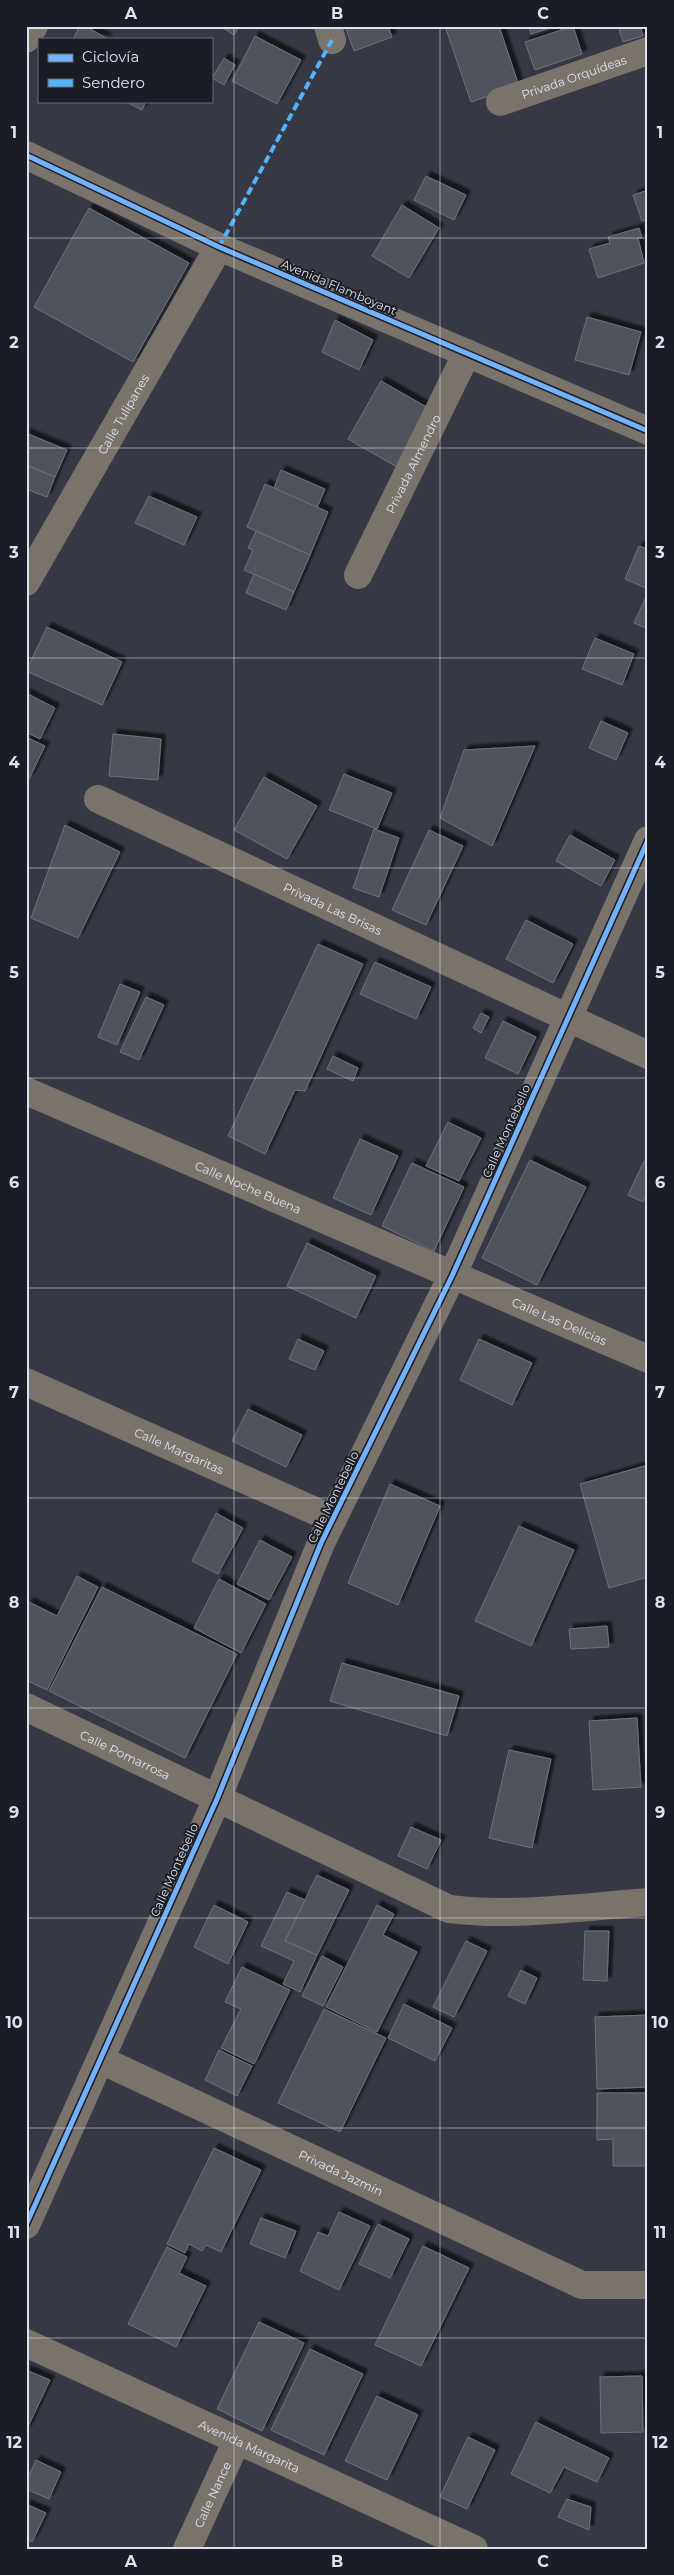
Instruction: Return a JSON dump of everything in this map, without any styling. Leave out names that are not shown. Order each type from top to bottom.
[{"type":"street","points":[[26,39],[34,26]]},
{"type":"street","name":"Privada Orquídeas","points":[[500,102],[648,51]]},
{"type":"street","name":"Avenida Flamboyant","points":[[26,155],[220,247],[648,431]]},
{"type":"street","name":"Calle Tulipanes","points":[[26,582],[220,247]]},
{"type":"street","name":"Privada Almendro","points":[[358,576],[467,353]]},
{"type":"street","name":"Privada Las Brisas","points":[[98,799],[648,1055]]},
{"type":"street","name":"Calle Montebello","points":[[26,2225],[100,2060],[221,1801],[333,1519],[462,1280],[568,1018],[648,840]]},
{"type":"street","name":"Calle Noche Buena","points":[[26,1091],[462,1280]]},
{"type":"street","name":"Calle Las Delicias","points":[[462,1280],[648,1359]]},
{"type":"street","name":"Calle Margaritas","points":[[26,1382],[333,1519]]},
{"type":"street","name":"Calle Pomarrosa","points":[[26,1707],[449,1909],[476,1912],[514,1911],[648,1902]]},
{"type":"street","name":"Privada Jazmín","points":[[100,2060],[582,2285],[648,2285]]},
{"type":"street","name":"Avenida Margarita","points":[[26,2343],[474,2549]]},
{"type":"street","name":"Calle Nance","points":[[187,2549],[237,2440]]},
{"type":"building","points":[[80,26],[85,26],[106,38],[74,38]]},
{"type":"building","points":[[220,26],[240,26],[234,35]]},
{"type":"building","points":[[345,26],[388,26],[392,37],[354,51]]},
{"type":"building","points":[[445,26],[499,26],[519,86],[471,102]]},
{"type":"building","points":[[529,26],[557,26],[531,34]]},
{"type":"building","points":[[573,26],[582,54],[535,70],[525,42]]},
{"type":"building","points":[[618,26],[640,26],[643,36],[623,42]]},
{"type":"building","points":[[255,36],[301,60],[277,104],[232,81]]},
{"type":"building","points":[[224,58],[235,65],[224,85],[212,78]]},
{"type":"building","points":[[126,102],[146,102],[142,110]]},
{"type":"building","points":[[426,176],[466,195],[454,220],[414,200]]},
{"type":"building","points":[[648,190],[648,219],[642,221],[633,195]]},
{"type":"building","points":[[402,205],[439,228],[409,278],[372,256]]},
{"type":"building","points":[[89,208],[189,263],[133,362],[34,307]]},
{"type":"building","points":[[639,228],[642,238],[638,238],[644,263],[598,278],[589,249],[610,243],[608,237]]},
{"type":"building","points":[[587,317],[641,332],[629,375],[575,360]]},
{"type":"building","points":[[335,320],[373,340],[359,370],[322,352]]},
{"type":"building","points":[[381,381],[430,409],[397,467],[348,439]]},
{"type":"building","points":[[26,433],[67,450],[55,477],[26,465]]},
{"type":"building","points":[[26,465],[55,477],[47,497],[26,489]]},
{"type":"building","points":[[281,470],[325,489],[317,508],[274,488]]},
{"type":"building","points":[[265,484],[328,512],[310,555],[247,527]]},
{"type":"building","points":[[149,496],[197,517],[184,545],[135,523]]},
{"type":"building","points":[[256,531],[310,555],[294,592],[244,570],[253,550],[248,548]]},
{"type":"building","points":[[639,546],[648,549],[648,589],[625,579]]},
{"type":"building","points":[[254,574],[294,592],[286,610],[246,593]]},
{"type":"building","points":[[646,597],[648,598],[648,629],[634,623]]},
{"type":"building","points":[[47,627],[122,662],[102,705],[26,671]]},
{"type":"building","points":[[595,638],[634,654],[622,685],[582,669]]},
{"type":"building","points":[[26,693],[55,708],[40,739],[26,732]]},
{"type":"building","points":[[601,721],[628,733],[616,760],[589,748]]},
{"type":"building","points":[[113,734],[161,739],[158,780],[109,776]]},
{"type":"building","points":[[26,737],[45,746],[29,779],[26,777]]},
{"type":"building","points":[[535,746],[492,846],[440,818],[464,750]]},
{"type":"building","points":[[344,774],[392,793],[377,829],[329,810]]},
{"type":"building","points":[[264,777],[317,806],[287,859],[234,830]]},
{"type":"building","points":[[65,825],[120,852],[78,938],[31,918]]},
{"type":"building","points":[[374,829],[399,838],[379,897],[353,888]]},
{"type":"building","points":[[429,830],[463,846],[426,925],[392,910]]},
{"type":"building","points":[[570,835],[615,860],[601,886],[556,861]]},
{"type":"building","points":[[526,920],[573,944],[553,983],[506,959]]},
{"type":"building","points":[[318,944],[363,964],[305,1091],[295,1090],[265,1154],[228,1136]]},
{"type":"building","points":[[375,962],[431,987],[416,1019],[360,994]]},
{"type":"building","points":[[120,984],[140,992],[117,1045],[98,1037]]},
{"type":"building","points":[[146,997],[164,1005],[139,1060],[120,1052]]},
{"type":"building","points":[[481,1013],[489,1017],[481,1033],[473,1028]]},
{"type":"building","points":[[503,1021],[536,1037],[518,1074],[485,1058]]},
{"type":"building","points":[[333,1056],[358,1068],[353,1081],[327,1069]]},
{"type":"building","points":[[448,1122],[481,1138],[459,1181],[426,1166]]},
{"type":"building","points":[[360,1139],[398,1156],[371,1215],[333,1198]]},
{"type":"building","points":[[530,1160],[586,1187],[537,1285],[482,1258]]},
{"type":"building","points":[[644,1161],[648,1162],[648,1192],[643,1202],[628,1195]]},
{"type":"building","points":[[412,1163],[464,1187],[434,1251],[382,1226]]},
{"type":"building","points":[[307,1243],[376,1276],[356,1318],[287,1286]]},
{"type":"building","points":[[298,1339],[324,1351],[315,1370],[289,1359]]},
{"type":"building","points":[[479,1339],[532,1363],[512,1405],[460,1380]]},
{"type":"building","points":[[248,1409],[302,1435],[286,1467],[232,1441]]},
{"type":"building","points":[[648,1465],[648,1577],[609,1588],[580,1484]]},
{"type":"building","points":[[390,1484],[440,1506],[398,1605],[348,1583]]},
{"type":"building","points":[[216,1513],[243,1528],[218,1574],[192,1561]]},
{"type":"building","points":[[519,1526],[574,1550],[531,1646],[475,1621]]},
{"type":"building","points":[[260,1540],[292,1557],[269,1600],[237,1584]]},
{"type":"building","points":[[77,1576],[98,1587],[47,1690],[26,1680],[26,1609],[29,1602],[57,1616]]},
{"type":"building","points":[[219,1579],[266,1604],[241,1653],[194,1628]]},
{"type":"building","points":[[102,1587],[237,1654],[185,1758],[49,1691]]},
{"type":"building","points":[[607,1626],[609,1647],[571,1649],[569,1629]]},
{"type":"building","points":[[342,1663],[459,1696],[447,1736],[330,1701]]},
{"type":"building","points":[[637,1718],[641,1787],[593,1790],[589,1721]]},
{"type":"building","points":[[509,1750],[551,1759],[532,1848],[489,1838]]},
{"type":"building","points":[[411,1827],[441,1840],[427,1869],[398,1856]]},
{"type":"building","points":[[317,1875],[349,1890],[317,1955],[285,1941]]},
{"type":"building","points":[[287,1892],[305,1900],[285,1941],[317,1955],[300,1992],[283,1984],[294,1961],[261,1946]]},
{"type":"building","points":[[214,1905],[248,1922],[228,1964],[194,1947]]},
{"type":"building","points":[[377,1905],[394,1914],[383,1935],[417,1952],[377,2032],[326,2007]]},
{"type":"building","points":[[585,1931],[609,1931],[607,1981],[583,1980]]},
{"type":"building","points":[[466,1941],[487,1951],[454,2017],[433,2007]]},
{"type":"building","points":[[322,1956],[343,1967],[323,2006],[302,1996]]},
{"type":"building","points":[[242,1967],[290,1990],[254,2064],[221,2048],[241,2009],[225,2002]]},
{"type":"building","points":[[521,1970],[537,1978],[525,2004],[508,1996]]},
{"type":"building","points":[[404,2004],[452,2028],[435,2061],[388,2038]]},
{"type":"building","points":[[324,2009],[386,2038],[340,2132],[278,2103]]},
{"type":"building","points":[[648,2015],[648,2087],[597,2089],[595,2017]]},
{"type":"building","points":[[219,2050],[252,2066],[237,2096],[205,2080]]},
{"type":"building","points":[[597,2093],[648,2093],[647,2166],[613,2166],[613,2139],[597,2140]]},
{"type":"building","points":[[214,2148],[261,2170],[221,2252],[206,2245],[202,2251],[189,2244],[185,2253],[167,2244]]},
{"type":"building","points":[[339,2212],[370,2226],[339,2290],[300,2271],[318,2232],[328,2236]]},
{"type":"building","points":[[261,2218],[296,2231],[285,2258],[250,2244]]},
{"type":"building","points":[[378,2224],[409,2239],[390,2278],[359,2264]]},
{"type":"building","points":[[423,2246],[469,2268],[421,2366],[375,2345]]},
{"type":"building","points":[[167,2247],[187,2257],[179,2273],[206,2286],[176,2347],[128,2324]]},
{"type":"building","points":[[259,2322],[304,2343],[262,2431],[217,2409]]},
{"type":"building","points":[[310,2349],[363,2374],[324,2455],[271,2430]]},
{"type":"building","points":[[26,2370],[50,2380],[26,2431]]},
{"type":"building","points":[[642,2376],[643,2432],[601,2433],[600,2377]]},
{"type":"building","points":[[377,2396],[418,2415],[387,2480],[345,2461]]},
{"type":"building","points":[[536,2422],[609,2458],[597,2482],[564,2467],[550,2493],[511,2474]]},
{"type":"building","points":[[468,2437],[495,2450],[467,2509],[440,2497]]},
{"type":"building","points":[[36,2460],[61,2472],[49,2499],[26,2489],[26,2482]]},
{"type":"building","points":[[567,2499],[591,2507],[589,2530],[558,2517]]},
{"type":"building","points":[[26,2504],[46,2513],[32,2542],[26,2539]]},
{"type":"marked path","points":[[219,247],[332,40]]},
{"type":"cycle path","points":[[26,155],[219,247],[648,431]]},
{"type":"cycle path","points":[[26,2225],[217,1799],[321,1543],[452,1276],[648,840]]}]
